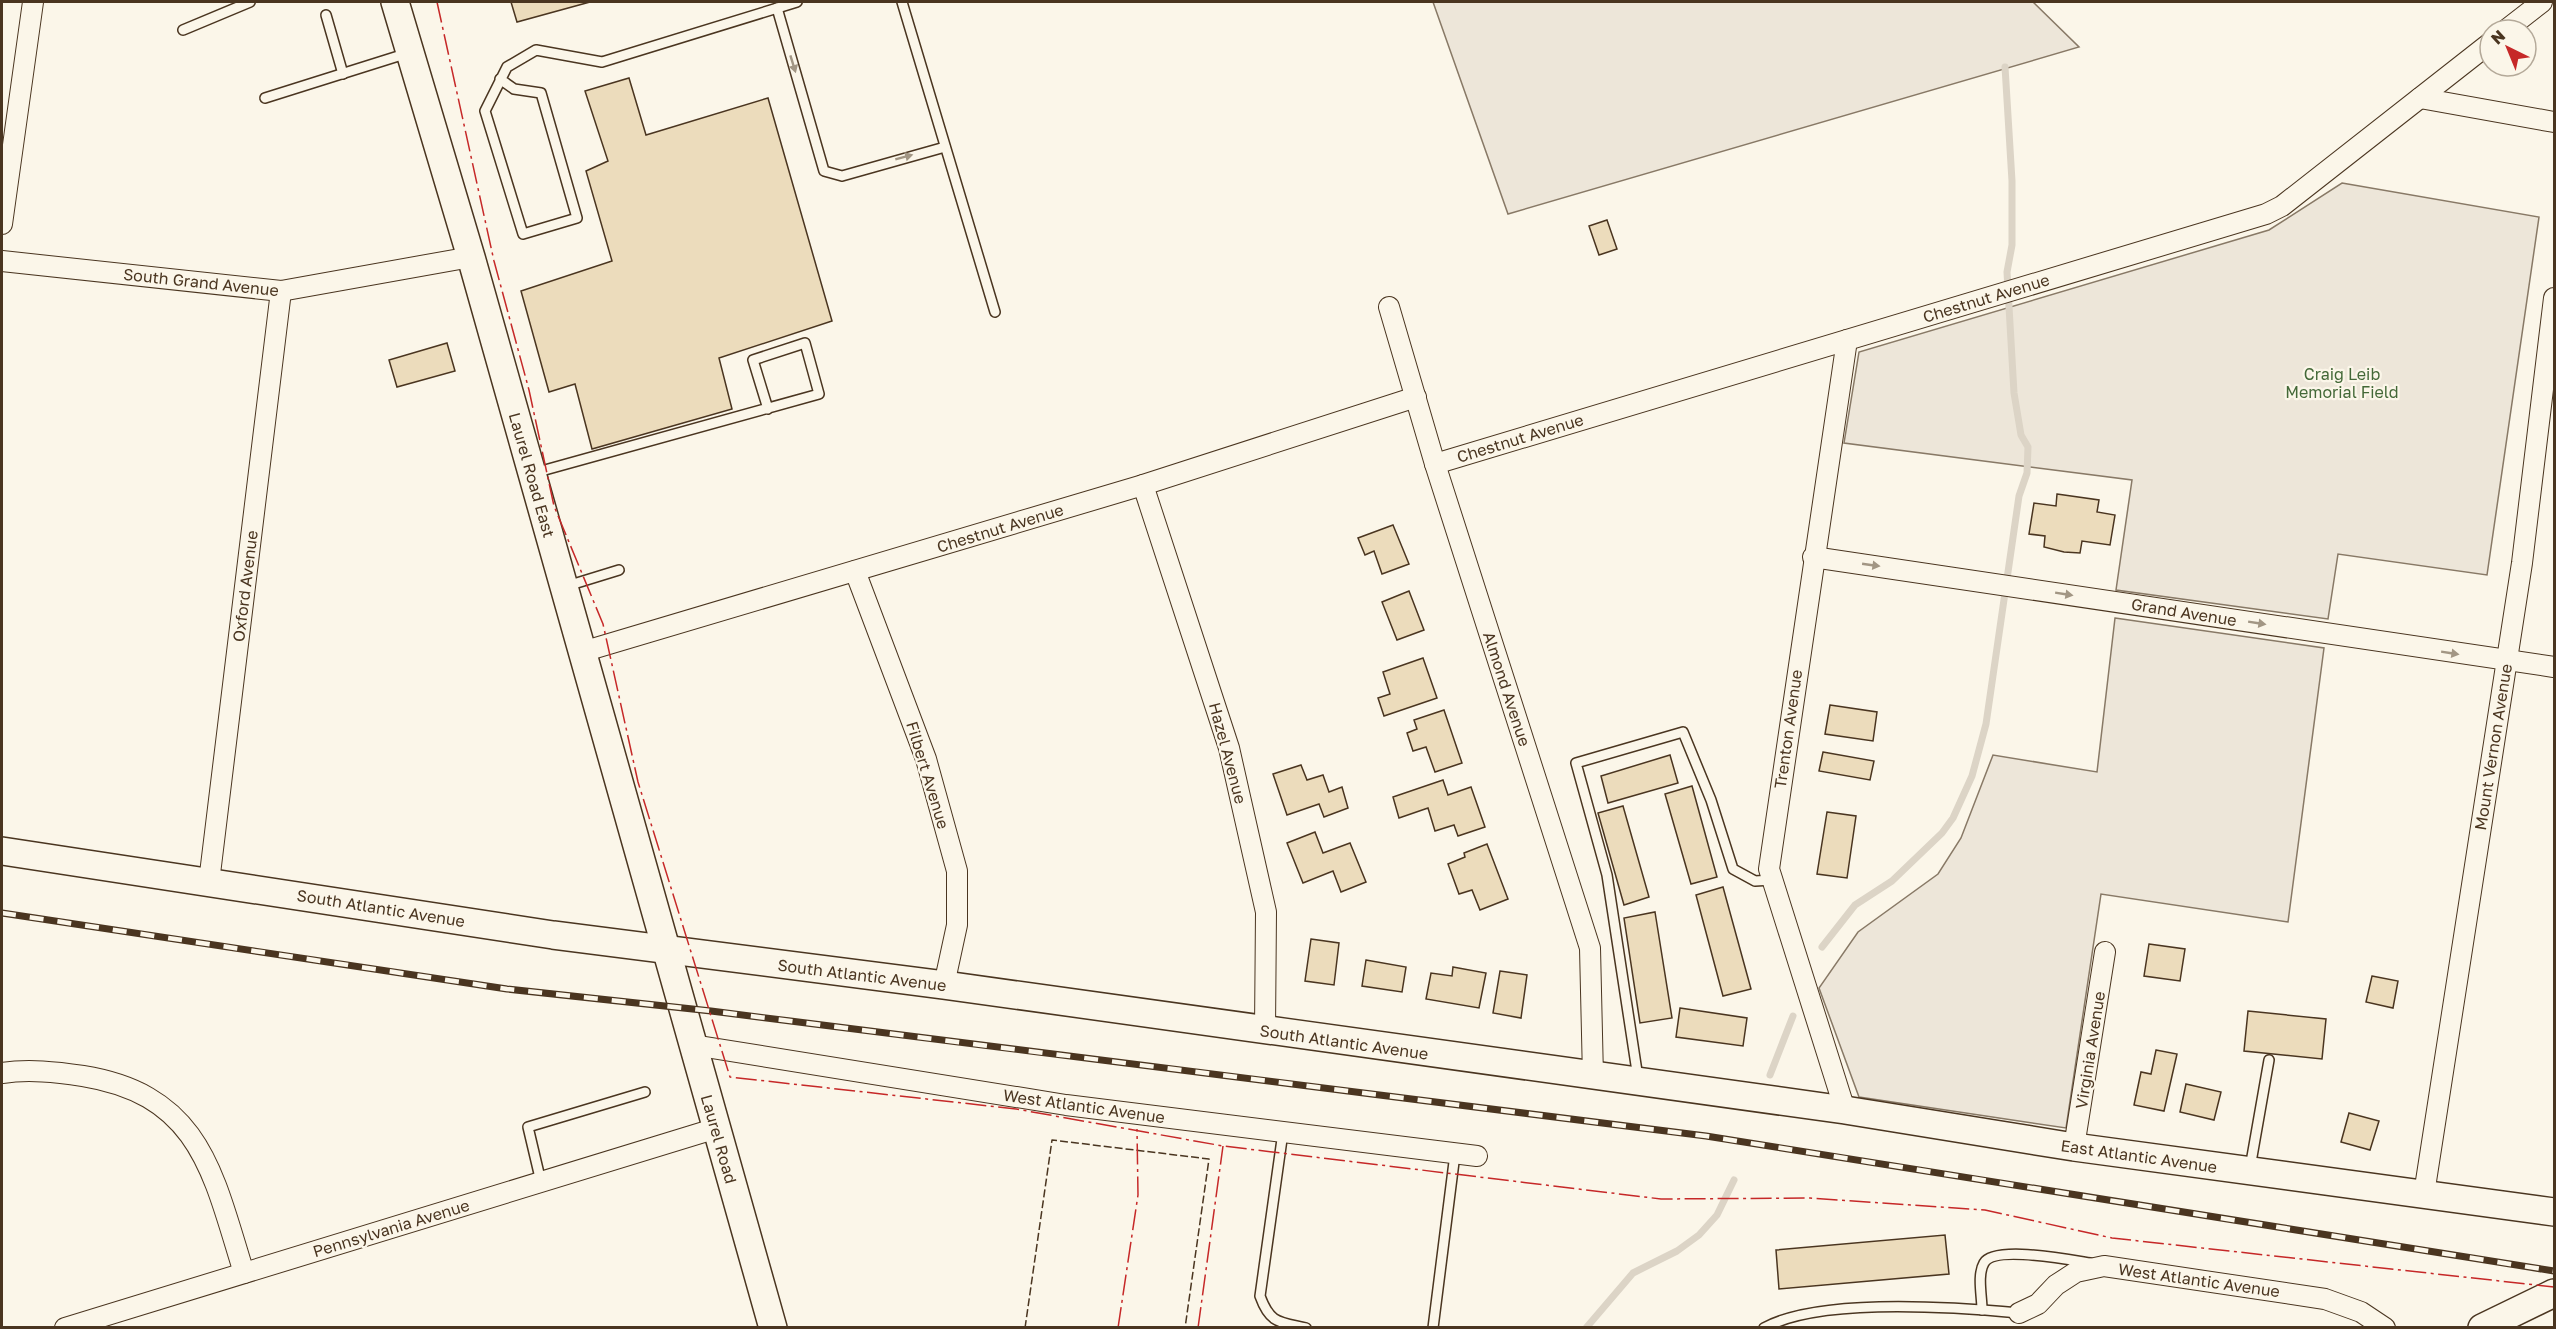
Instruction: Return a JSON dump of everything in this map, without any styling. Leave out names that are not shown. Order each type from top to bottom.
[{"type":"street","points":[[2,224],[33,2]]},
{"type":"street","name":"Laurel Road East","points":[[395,2],[471,257],[666,950]]},
{"type":"street","points":[[2521,18],[2542,2]]},
{"type":"street","name":"Chestnut Avenue","points":[[1435,464],[2265,214],[2282,206],[2478,52]]},
{"type":"street","points":[[2420,98],[2554,122]]},
{"type":"street","name":"South Grand Avenue","points":[[2,261],[281,291],[471,257]]},
{"type":"street","name":"Oxford Avenue","points":[[209,882],[281,291]]},
{"type":"street","name":"Mount Vernon Avenue","points":[[2424,1194],[2522,563],[2554,298]]},
{"type":"street","name":"Almond Avenue","points":[[1389,307],[1435,464],[1590,948],[1593,1077]]},
{"type":"street","name":"Trenton Avenue","points":[[1845,1110],[1769,869],[1774,819],[1847,340]]},
{"type":"street","name":"Chestnut Avenue","points":[[582,652],[1143,485],[1416,397]]},
{"type":"street","name":"Hazel Avenue","points":[[1143,485],[1229,748],[1266,912],[1265,1030]]},
{"type":"street","name":"Grand Avenue","points":[[1813,557],[2554,667]]},
{"type":"street","name":"Filbert Avenue","points":[[855,571],[926,759],[957,871],[957,926],[944,985]]},
{"type":"street","name":"South Atlantic Avenue","points":[[2,851],[553,935],[944,985],[1724,1095]]},
{"type":"street","name":"Laurel Road","points":[[666,950],[773,1328]]},
{"type":"street","name":"Virginia Avenue","points":[[2074,1148],[2105,952]]},
{"type":"street","name":"West Atlantic Avenue","points":[[693,1045],[1066,1105],[1477,1156]]},
{"type":"street","points":[[2,1073],[34,1071],[104,1080],[156,1100],[182,1124],[206,1159],[244,1272]]},
{"type":"street","name":"East Atlantic Avenue","points":[[1724,1095],[1845,1110],[2074,1148],[2554,1212]]},
{"type":"street","name":"Pennsylvania Avenue","points":[[65,1328],[717,1128]]},
{"type":"street","name":"West Atlantic Avenue","points":[[2019,1313],[2038,1304],[2056,1285],[2076,1272],[2104,1266],[2325,1299],[2361,1312],[2380,1322],[2385,1328]]},
{"type":"street","points":[[2482,1328],[2554,1293]]},
{"type":"lane","points":[[183,30],[250,2]]},
{"type":"lane","points":[[500,80],[514,89],[541,93],[577,218],[523,234],[485,111],[500,80],[507,67],[536,50],[602,62],[797,2]]},
{"type":"lane","points":[[902,2],[994,312]]},
{"type":"lane","points":[[777,8],[824,171],[842,176],[945,147]]},
{"type":"lane","points":[[326,15],[343,74]]},
{"type":"lane","points":[[265,98],[410,53]]},
{"type":"lane","points":[[532,474],[819,394],[805,343],[753,360],[768,408]]},
{"type":"lane","points":[[564,587],[619,570]]},
{"type":"lane","points":[[1639,1083],[1607,875],[1575,763],[1683,732],[1711,800],[1733,869],[1755,881],[1772,880]]},
{"type":"lane","points":[[2249,1170],[2269,1060]]},
{"type":"lane","points":[[542,1182],[528,1127],[645,1092]]},
{"type":"lane","points":[[1283,1132],[1260,1296],[1266,1311],[1276,1322],[1306,1328]]},
{"type":"lane","points":[[1433,1328],[1455,1154]]},
{"type":"lane","points":[[1982,1310],[1982,1272],[1985,1261],[1993,1255],[2048,1257],[2104,1266]]},
{"type":"lane","points":[[1764,1328],[1853,1309],[1945,1307],[2019,1313]]},
{"type":"green space","points":[[1433,2],[2033,2],[2079,47],[1508,214]]},
{"type":"green space","name":"Craig Leib Memorial Field","points":[[2342,183],[2539,217],[2487,575],[2338,554],[2328,619],[2116,590],[2132,480],[1844,443],[1859,352],[2269,230]]},
{"type":"green space","points":[[2115,618],[2324,648],[2288,922],[2101,894],[2066,1128],[1859,1097],[1819,988],[1858,932],[1938,874],[1961,838],[1993,755],[2097,772]]},
{"type":"building","points":[[511,2],[590,2],[517,22]]},
{"type":"building","points":[[629,78],[646,135],[768,98],[832,321],[719,358],[732,409],[592,449],[575,384],[549,392],[521,291],[612,261],[586,171],[608,161],[585,91]]},
{"type":"building","points":[[1607,220],[1617,249],[1599,255],[1589,226]]},
{"type":"building","points":[[447,343],[455,371],[397,387],[389,360]]},
{"type":"building","points":[[2057,494],[2099,500],[2097,512],[2115,515],[2110,545],[2082,541],[2080,553],[2064,552],[2044,547],[2045,536],[2029,534],[2034,503],[2056,506]]},
{"type":"building","points":[[1393,525],[1409,564],[1382,574],[1374,551],[1365,555],[1358,538]]},
{"type":"building","points":[[1409,591],[1424,630],[1397,640],[1382,602]]},
{"type":"building","points":[[1423,658],[1437,698],[1384,716],[1378,698],[1390,694],[1383,672]]},
{"type":"building","points":[[1830,705],[1877,712],[1873,741],[1825,734]]},
{"type":"building","points":[[1444,710],[1462,763],[1435,772],[1426,747],[1413,751],[1407,733],[1417,729],[1414,720]]},
{"type":"building","points":[[1823,752],[1874,761],[1870,780],[1819,771]]},
{"type":"building","points":[[1670,755],[1678,783],[1608,803],[1601,776]]},
{"type":"building","points":[[1301,765],[1307,780],[1323,775],[1329,792],[1342,787],[1348,808],[1324,817],[1319,804],[1287,815],[1273,774]]},
{"type":"building","points":[[1443,780],[1448,795],[1471,787],[1485,827],[1458,836],[1454,825],[1435,831],[1428,808],[1399,818],[1393,797]]},
{"type":"building","points":[[1692,786],[1717,877],[1691,884],[1665,794]]},
{"type":"building","points":[[1623,806],[1649,897],[1624,905],[1598,813]]},
{"type":"building","points":[[1827,812],[1856,816],[1847,878],[1817,874]]},
{"type":"building","points":[[1315,832],[1323,853],[1350,843],[1366,882],[1341,892],[1333,871],[1303,883],[1287,843]]},
{"type":"building","points":[[1487,844],[1508,899],[1480,910],[1472,890],[1459,894],[1448,864],[1465,857],[1464,853]]},
{"type":"building","points":[[1723,887],[1751,989],[1723,996],[1696,895]]},
{"type":"building","points":[[1655,912],[1672,1018],[1640,1023],[1624,918]]},
{"type":"building","points":[[1311,939],[1339,943],[1334,985],[1305,981]]},
{"type":"building","points":[[2149,944],[2185,949],[2180,981],[2144,976]]},
{"type":"building","points":[[1366,960],[1406,967],[1402,992],[1362,986]]},
{"type":"building","points":[[1453,967],[1486,973],[1479,1008],[1426,999],[1431,973],[1452,976]]},
{"type":"building","points":[[1500,971],[1527,975],[1521,1018],[1493,1013]]},
{"type":"building","points":[[2372,976],[2398,981],[2393,1008],[2366,1002]]},
{"type":"building","points":[[1680,1008],[1747,1018],[1743,1046],[1676,1037]]},
{"type":"building","points":[[2248,1011],[2326,1019],[2322,1059],[2244,1051]]},
{"type":"building","points":[[2156,1050],[2177,1054],[2164,1111],[2134,1105],[2141,1072],[2151,1074]]},
{"type":"building","points":[[2186,1084],[2221,1092],[2214,1120],[2180,1112]]},
{"type":"building","points":[[2349,1113],[2379,1121],[2370,1150],[2341,1142]]},
{"type":"building","points":[[1945,1235],[1949,1274],[1779,1289],[1776,1250]]},
{"type":"waterway","points":[[1822,947],[1855,905],[1892,881],[1942,833],[1953,818],[1972,776],[1986,724],[2019,496],[2027,473],[2028,447],[2021,435],[2014,393],[2007,272],[2012,245],[2012,181],[2005,67]]},
{"type":"waterway","points":[[1770,1075],[1793,1016]]},
{"type":"waterway","points":[[1586,1328],[1633,1273],[1677,1251],[1699,1235],[1717,1215],[1734,1180]]},
{"type":"railway","points":[[2,913],[507,989],[711,1011],[1706,1136],[2554,1271]]},
{"type":"fence","points":[[1025,1328],[1052,1140],[1209,1159],[1185,1328]]},
{"type":"power","points":[[437,2],[494,261],[529,390],[554,506],[603,624],[638,782],[730,1077],[1016,1109],[1223,1146],[1661,1199],[1810,1198],[1985,1210],[2112,1238],[2554,1287]]},
{"type":"power","points":[[1118,1328],[1138,1195],[1137,1129]]},
{"type":"power","points":[[1198,1328],[1223,1146]]}]
